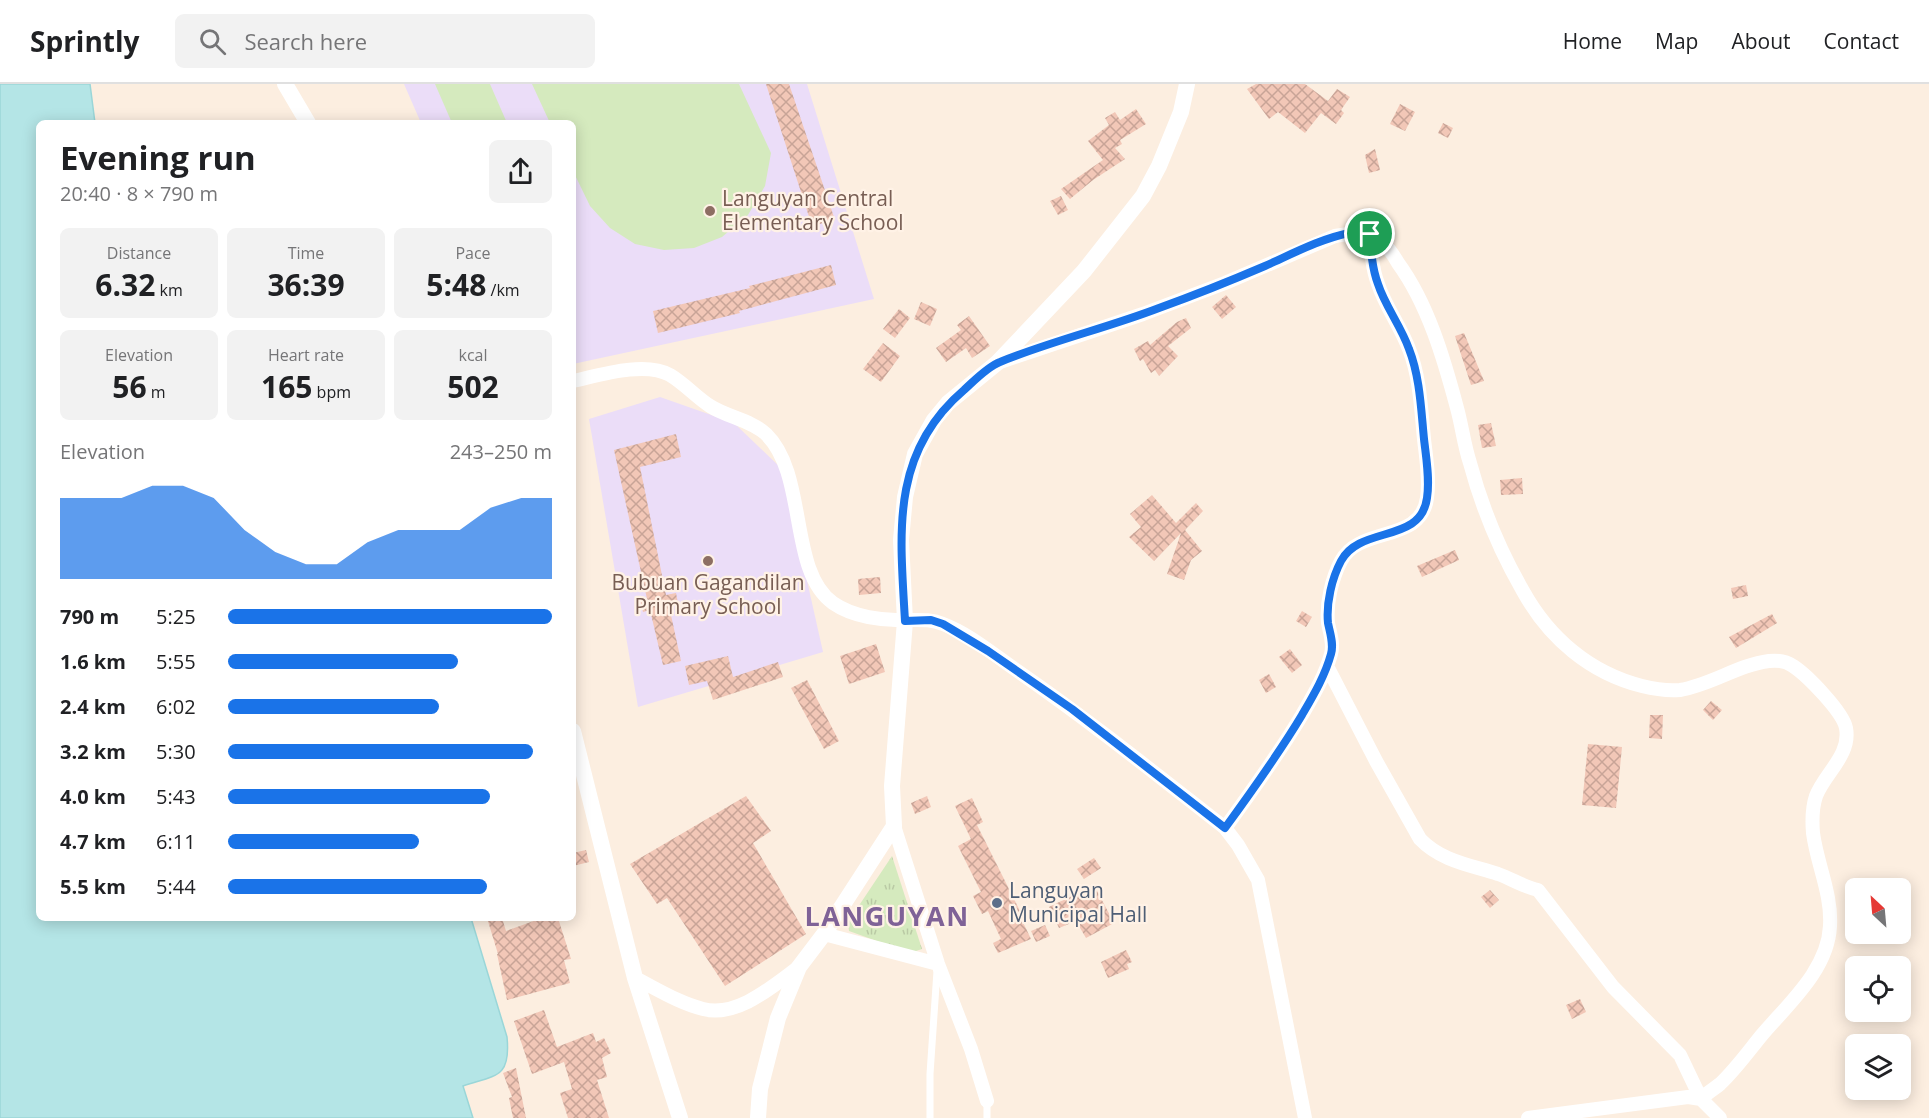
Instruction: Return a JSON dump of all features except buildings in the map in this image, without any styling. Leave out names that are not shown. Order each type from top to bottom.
[{"type":"street","points":[[285,84],[306,120]]},
{"type":"street","points":[[987,1101],[971,1049],[938,964],[894,826],[892,786],[905,621],[901,540],[905,497],[915,454],[934,420],[948,403],[997,363],[1084,271],[1143,196],[1159,166],[1181,112],[1187,84]]},
{"type":"street","points":[[997,363],[1164,306],[1335,236],[1349,233],[1370,234],[1384,244],[1412,282],[1443,362],[1457,407],[1469,463],[1486,513],[1509,566],[1546,627],[1568,648],[1596,669],[1623,681],[1650,688],[1676,690],[1696,686],[1725,674],[1769,661],[1782,661],[1792,665],[1806,677],[1840,715],[1846,728],[1843,753],[1817,794],[1812,813],[1813,833],[1828,900],[1830,924],[1828,943],[1812,976],[1722,1082],[1701,1099],[1689,1097],[1528,1118]]},
{"type":"street","points":[[1225,828],[1278,755],[1312,697],[1327,666],[1332,650],[1328,620],[1329,603],[1342,558],[1351,547],[1361,541],[1411,525],[1420,515],[1427,499],[1427,465],[1414,364],[1408,346],[1378,285],[1372,262],[1370,234]]},
{"type":"street","points":[[576,380],[623,371],[660,370],[684,384],[713,408],[756,427],[767,435],[784,466],[794,498],[808,562],[820,592],[845,611],[861,616],[905,621],[931,620],[943,624],[988,651],[1072,709],[1225,828],[1244,854],[1258,880],[1305,1118]]},
{"type":"street","points":[[1327,666],[1376,761],[1420,839],[1430,849],[1471,868],[1511,879],[1522,886],[1538,890],[1613,987],[1680,1055],[1701,1099],[1720,1118]]},
{"type":"street","points":[[576,743],[635,978],[680,1118]]},
{"type":"street","points":[[758,1118],[760,1089],[778,1018],[799,967],[824,934],[894,826]]},
{"type":"street","points":[[824,934],[938,964]]},
{"type":"street","points":[[635,978],[705,1010],[723,1009],[739,1005],[752,998],[799,967]]},
{"type":"lane","points":[[930,1118],[930,1074],[938,964]]},
{"type":"lane","points":[[987,1101],[987,1118]]},
{"type":"shaded area","name":"Languyan Central Elementary School","points":[[404,84],[807,84],[874,299],[576,363],[576,120],[420,120]]},
{"type":"shaded area","name":"Bubuan Gagandilan Primary School","points":[[660,397],[734,423],[782,469],[823,652],[638,707],[589,419]]},
{"type":"green space","points":[[435,84],[490,84],[506,120],[451,120]]},
{"type":"green space","points":[[532,84],[739,84],[771,153],[765,186],[748,215],[722,237],[694,248],[664,250],[635,244],[610,228],[590,206],[576,177],[576,120],[549,120]]},
{"type":"green space","points":[[892,856],[922,949],[910,953],[849,931],[848,922]]},
{"type":"water","points":[[0,84],[90,84],[95,120],[36,120],[36,921],[472,921],[507,1037],[508,1050],[504,1068],[499,1073],[463,1086],[473,1118],[0,1118]]},
{"type":"place","name":"Languyan Central Elementary School","points":[[710,211]]},
{"type":"place","name":"Bubuan Gagandilan Primary School","points":[[708,561]]},
{"type":"place","name":"Languyan Municipal Hall","points":[[997,903]]},
{"type":"district","name":"LANGUYAN","points":[[887,917]]},
{"type":"route","points":[[1349,233],[1370,234],[1371,254],[1378,285],[1408,346],[1414,364],[1427,465],[1427,499],[1420,515],[1411,525],[1361,541],[1351,547],[1342,558],[1329,603],[1328,620],[1332,650],[1327,666],[1312,697],[1278,755],[1225,828],[1072,709],[988,651],[943,624],[931,620],[905,621],[901,540],[902,515],[908,480],[915,454],[934,420],[948,403],[997,363],[1143,314],[1335,236],[1349,233]]}]
